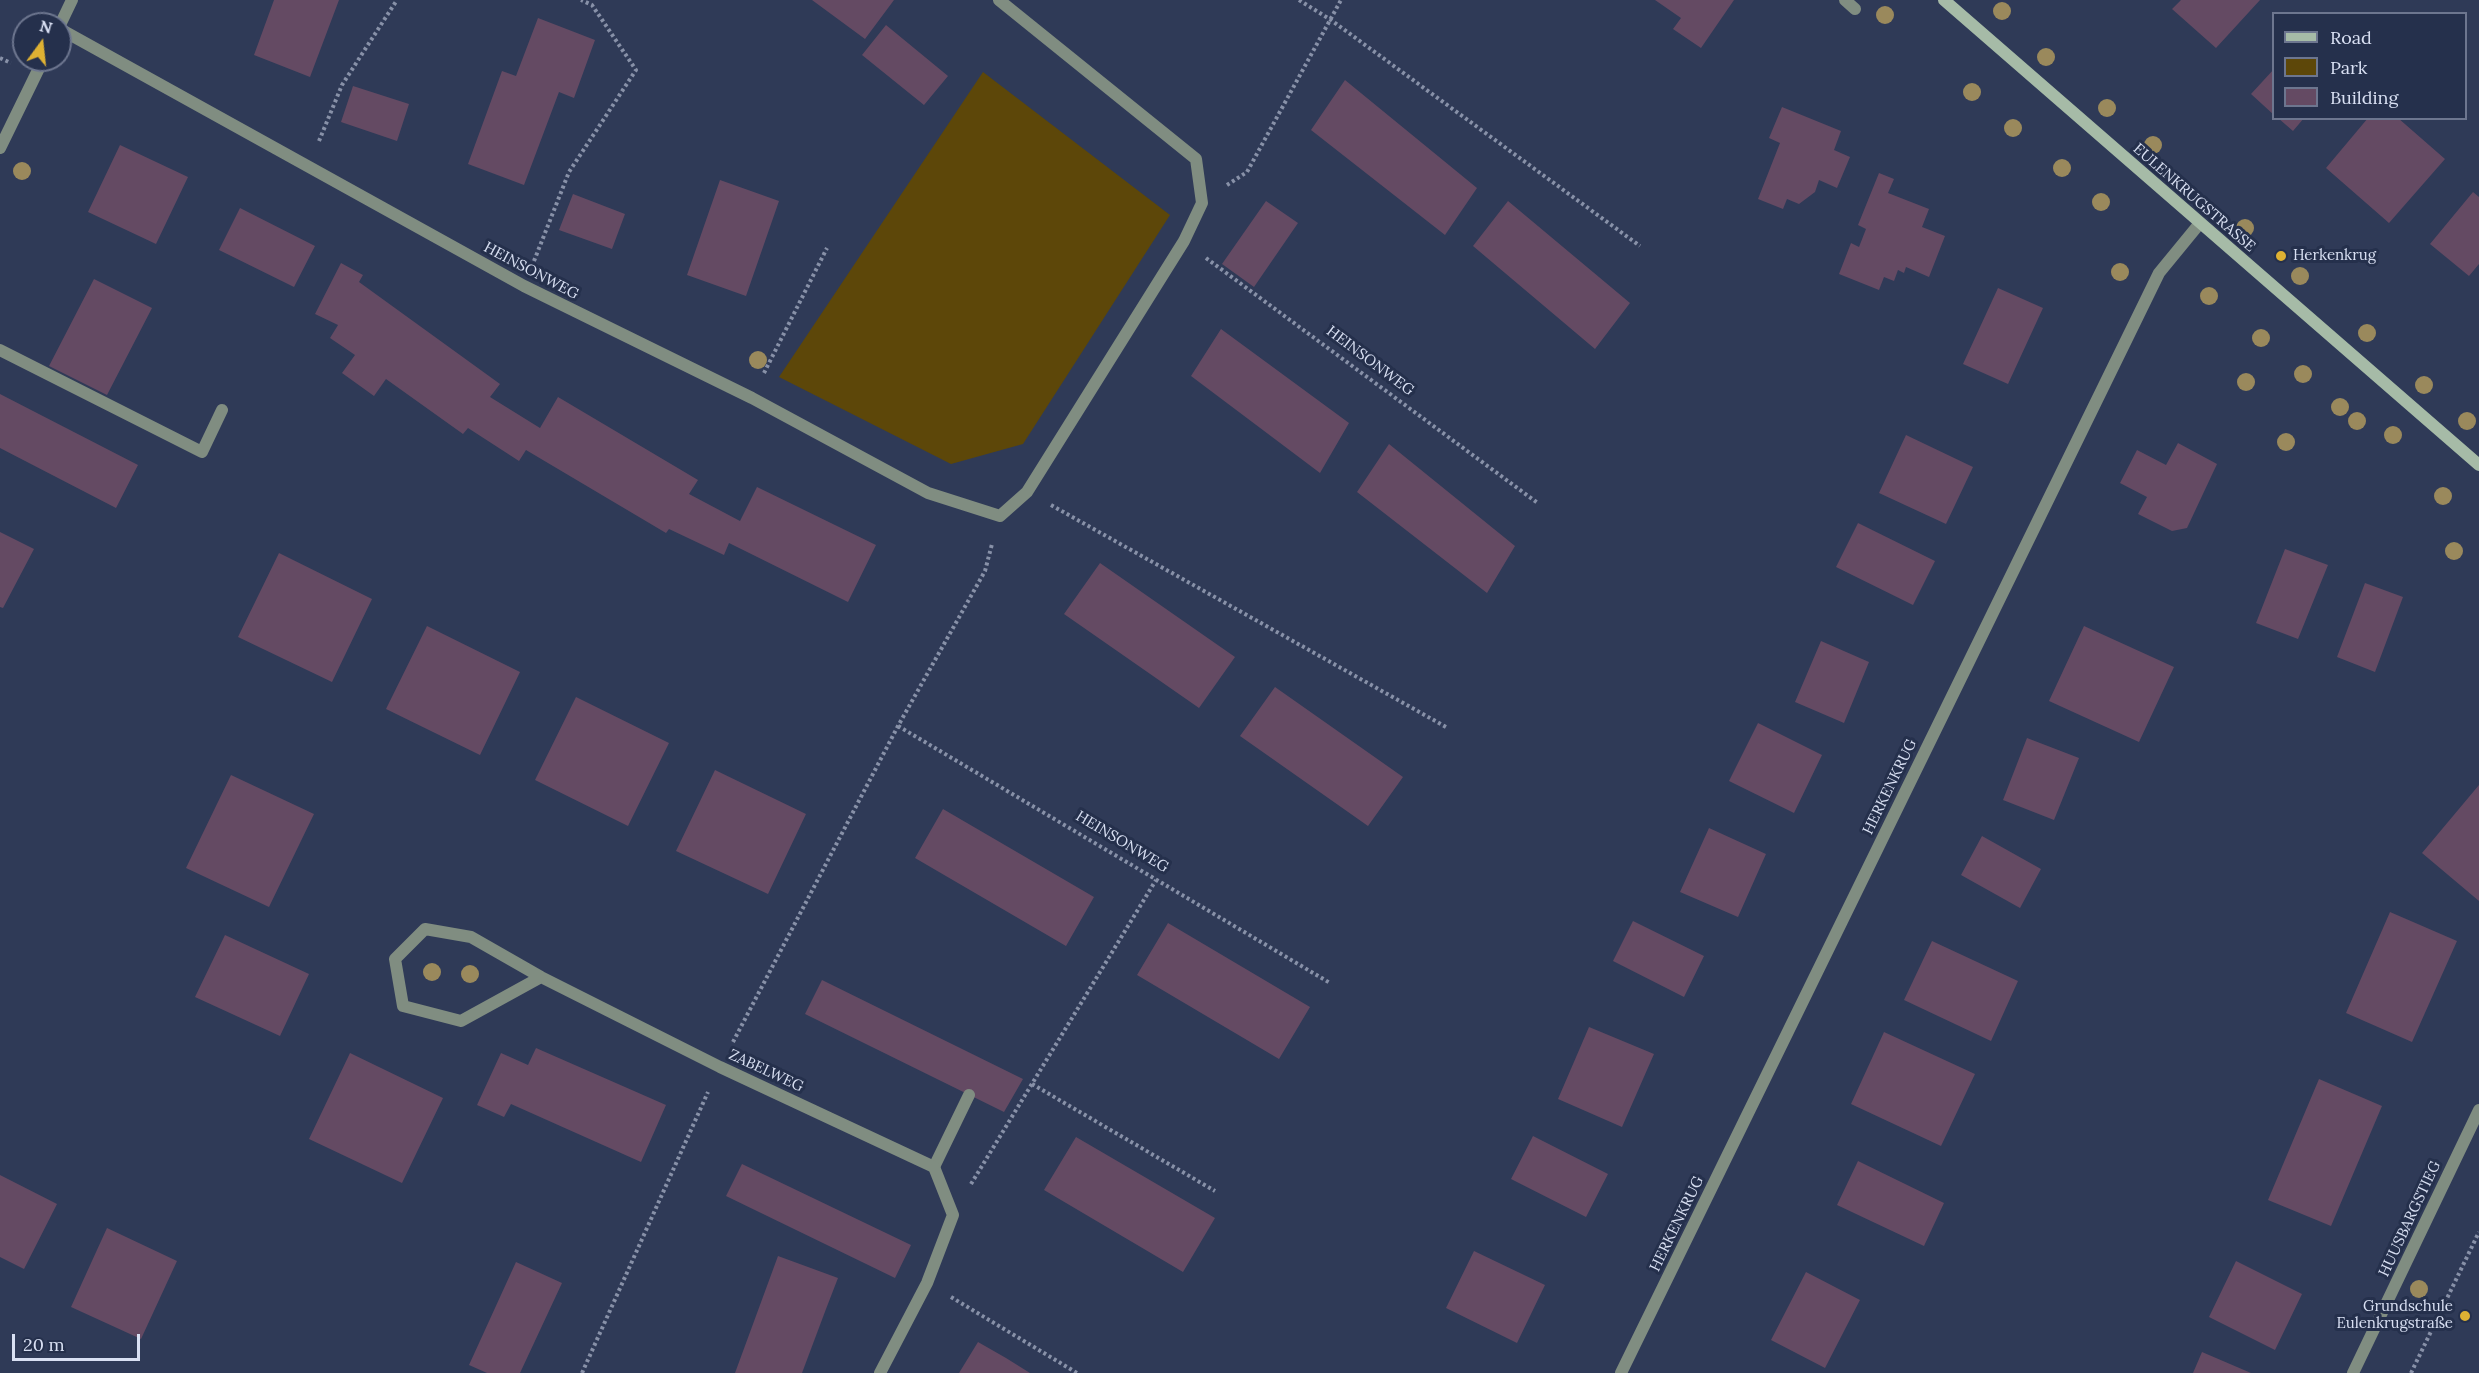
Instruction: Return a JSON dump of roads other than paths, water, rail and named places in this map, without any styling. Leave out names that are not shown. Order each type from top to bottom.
[{"type":"main road","name":"EULENKRUGSTRASSE","points":[[1944,0],[2479,465]]},
{"type":"street","name":"HEINSONWEG","points":[[72,34],[524,286],[752,398],[928,494],[1000,516],[1027,492],[1184,241],[1202,203],[1196,159],[999,0]]},
{"type":"street","points":[[1845,0],[1855,9]]},
{"type":"street","points":[[0,148],[37,72]]},
{"type":"street","name":"HERKENKRUG","points":[[1621,1373],[2159,273],[2200,223]]},
{"type":"street","points":[[0,350],[202,452],[222,411]]},
{"type":"street","name":"ZABELWEG","points":[[541,977],[460,1021],[403,1006],[395,959],[425,929],[471,937],[541,977],[720,1066],[934,1167]]},
{"type":"street","points":[[880,1373],[927,1283],[953,1215],[934,1167],[969,1095]]},
{"type":"street","name":"HUUSBARGSTIEG","points":[[2353,1373],[2479,1110]]},
{"type":"place","name":"Herkenkrug","points":[[2281,256]]},
{"type":"place","name":"Grundschule Eulenkrugstraße","points":[[2465,1316]]}]
